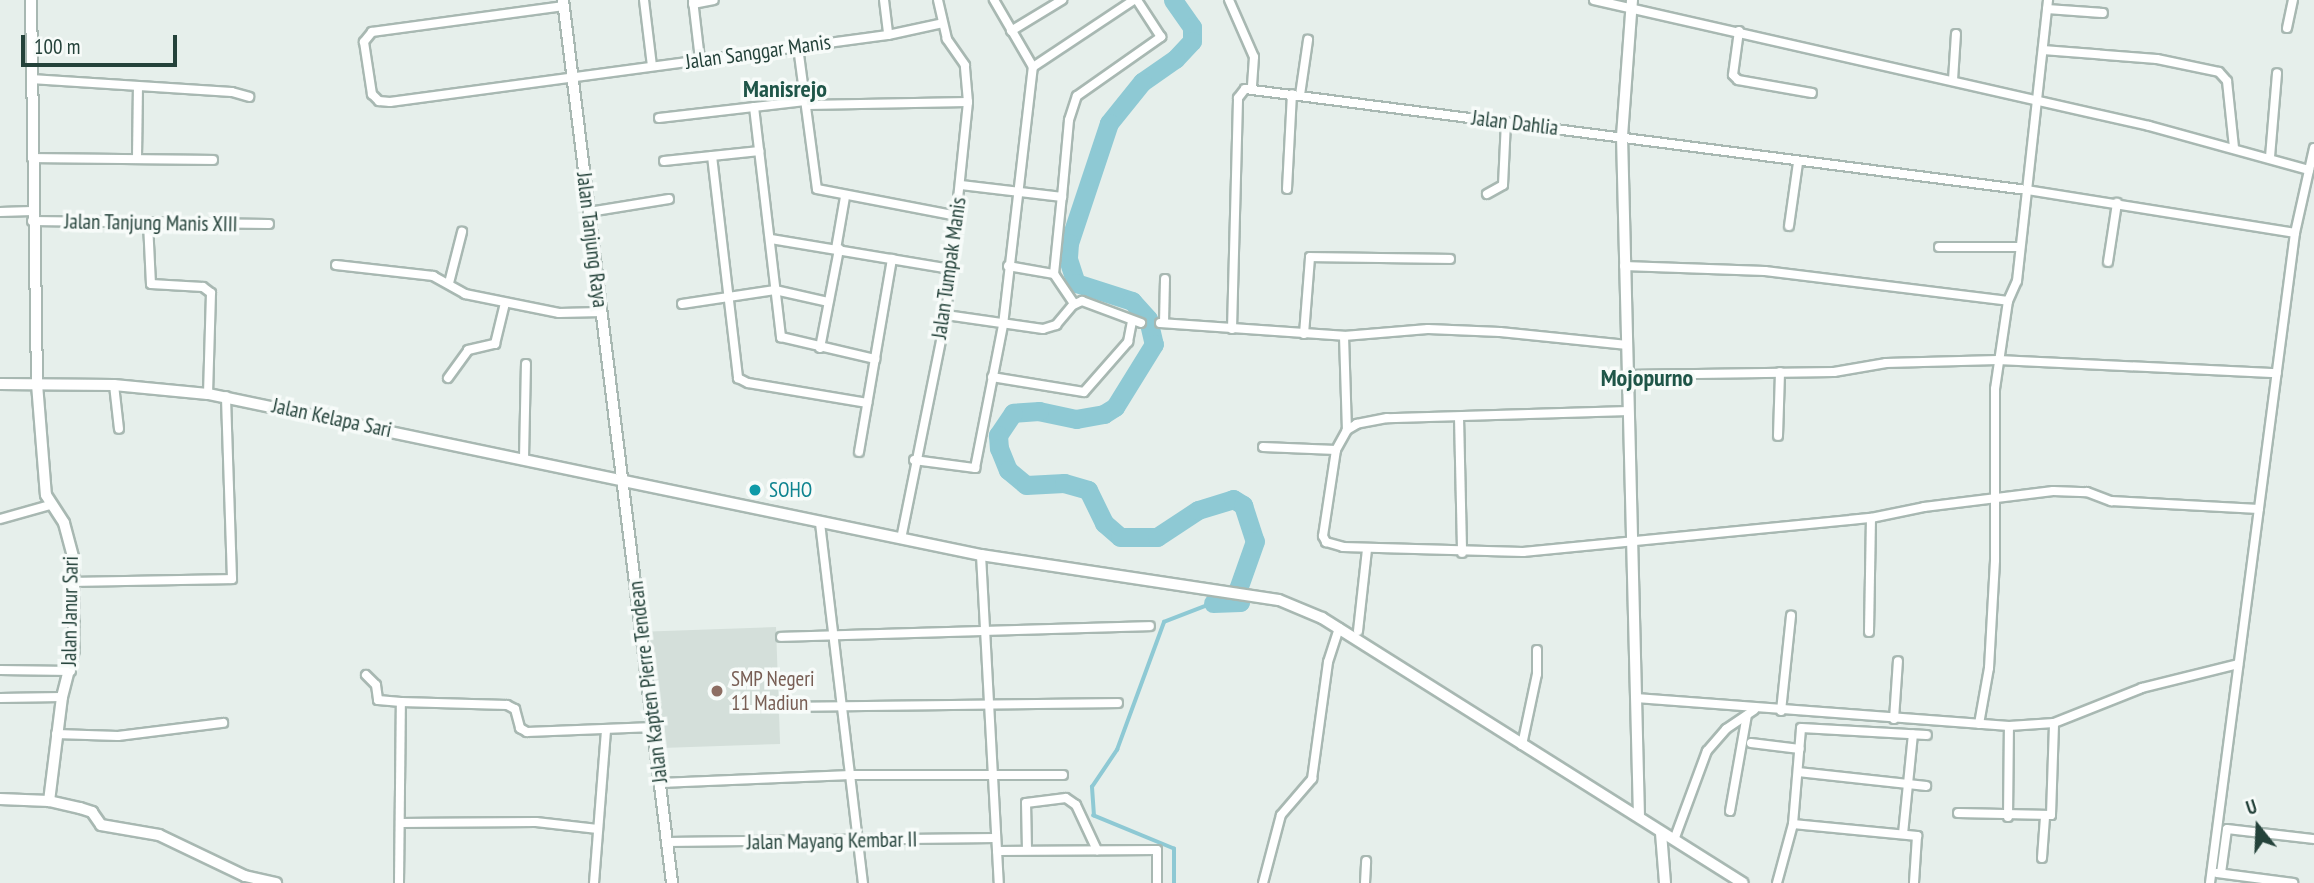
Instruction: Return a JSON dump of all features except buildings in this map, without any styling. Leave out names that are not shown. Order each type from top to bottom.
[{"type":"main road","points":[[31,0],[32,216],[37,384]]},
{"type":"main road","name":"Jalan Tanjung Raya","points":[[564,3],[624,481]]},
{"type":"main road","points":[[624,481],[981,555],[1260,595],[1296,606],[1339,628],[1741,883]]},
{"type":"main road","name":"Jalan Kapten Pierre Tendean","points":[[624,481],[672,883]]},
{"type":"street","points":[[644,0],[652,66]]},
{"type":"street","points":[[700,60],[693,2],[715,0]]},
{"type":"street","points":[[884,0],[888,36]]},
{"type":"street","name":"Jalan Tumpak Manis","points":[[901,539],[914,460],[946,315],[968,102],[965,65],[947,39],[938,0]]},
{"type":"street","points":[[914,460],[974,469],[1003,325],[1033,67],[994,0]]},
{"type":"street","points":[[1011,31],[1062,0]]},
{"type":"street","points":[[1033,67],[1135,0],[1161,37],[1079,91],[1069,120],[1054,274],[1074,304]]},
{"type":"street","points":[[1229,0],[1254,57],[1252,88],[1245,89],[1238,98],[1232,329]]},
{"type":"street","points":[[1594,0],[1632,4],[1953,80],[2270,157],[2309,170]]},
{"type":"street","points":[[2287,28],[2293,0]]},
{"type":"street","name":"Jalan Sanggar Manis","points":[[564,3],[368,34],[364,46],[372,94],[379,101],[573,77],[888,36],[943,23]]},
{"type":"street","points":[[1632,4],[1622,136],[1639,817]]},
{"type":"street","points":[[1979,724],[1989,668],[1998,360],[2008,301],[2016,289],[2048,4],[2103,13]]},
{"type":"street","points":[[1739,31],[1733,75],[1738,80],[1812,93]]},
{"type":"street","points":[[1953,80],[1956,34]]},
{"type":"street","points":[[1287,189],[1296,94],[1308,40]]},
{"type":"street","points":[[798,47],[816,186],[845,197],[957,216]]},
{"type":"street","points":[[2043,50],[2157,59],[2220,72],[2227,81],[2234,148]]},
{"type":"street","points":[[2270,157],[2277,73]]},
{"type":"street","points":[[31,79],[232,92],[249,97]]},
{"type":"street","points":[[137,157],[138,87]]},
{"type":"street","name":"Jalan Dahlia","points":[[1252,88],[1622,136],[1798,163],[2027,190],[2295,233]]},
{"type":"street","points":[[659,118],[806,103],[968,102]]},
{"type":"street","points":[[754,107],[781,337],[875,359]]},
{"type":"street","points":[[1487,194],[1503,185],[1506,122]]},
{"type":"street","points":[[2210,883],[2295,233],[2314,148]]},
{"type":"street","points":[[664,161],[759,151]]},
{"type":"street","points":[[712,156],[738,378],[748,383],[867,403]]},
{"type":"street","points":[[32,158],[137,157],[212,160]]},
{"type":"street","points":[[1789,226],[1798,163]]},
{"type":"street","points":[[961,185],[1018,195],[1062,195]]},
{"type":"street","points":[[820,348],[845,197]]},
{"type":"street","points":[[589,212],[668,199]]},
{"type":"street","points":[[2108,262],[2117,203]]},
{"type":"street","name":"Jalan Tanjung Manis XIII","points":[[0,212],[148,223],[269,224]]},
{"type":"street","points":[[148,223],[151,284],[203,287],[211,293],[208,394]]},
{"type":"street","points":[[449,283],[462,232]]},
{"type":"street","points":[[771,239],[951,269]]},
{"type":"street","points":[[1939,247],[2020,247]]},
{"type":"street","points":[[1304,334],[1310,257],[1323,254],[1450,259]]},
{"type":"street","points":[[859,452],[892,259]]},
{"type":"street","points":[[337,265],[433,276],[465,294],[559,313],[601,312]]},
{"type":"street","points":[[1008,266],[1054,274]]},
{"type":"street","points":[[1625,266],[1765,271],[2008,301]]},
{"type":"street","points":[[1166,279],[1162,323],[1344,336],[1428,329],[1627,345]]},
{"type":"street","points":[[682,304],[775,290],[828,302]]},
{"type":"street","points":[[448,378],[468,350],[495,344],[505,303]]},
{"type":"street","points":[[946,315],[1003,325],[1049,329],[1074,304],[1095,305],[1137,322],[1128,342],[1084,392],[992,377]]},
{"type":"street","points":[[1344,336],[1347,430],[1336,450],[1323,536],[1332,545],[1462,553],[1633,541],[1871,518],[1994,498],[2075,490],[2111,501],[2259,509]]},
{"type":"street","points":[[1627,375],[1780,372],[1998,360],[2277,373]]},
{"type":"street","points":[[524,458],[526,364]]},
{"type":"street","points":[[1778,436],[1780,372]]},
{"type":"street","name":"Jalan Kelapa Sari","points":[[0,383],[114,386],[226,396],[624,481]]},
{"type":"street","name":"Jalan Janur Sari","points":[[37,384],[50,505],[64,523],[70,539],[74,582],[71,671],[62,697],[49,801]]},
{"type":"street","points":[[114,386],[120,429]]},
{"type":"street","points":[[74,582],[232,579],[226,396]]},
{"type":"street","points":[[1347,430],[1387,418],[1629,411]]},
{"type":"street","points":[[1459,417],[1462,553]]},
{"type":"street","points":[[1263,447],[1336,450]]},
{"type":"street","points":[[0,519],[50,505]]},
{"type":"street","points":[[1869,632],[1871,518]]},
{"type":"street","points":[[820,523],[863,883]]},
{"type":"street","points":[[1358,631],[1367,548]]},
{"type":"street","points":[[981,555],[999,883]]},
{"type":"street","points":[[1782,711],[1791,616]]},
{"type":"street","points":[[780,637],[1150,626]]},
{"type":"street","points":[[1263,883],[1281,815],[1312,779],[1328,662],[1339,628]]},
{"type":"street","points":[[1522,745],[1537,650]]},
{"type":"street","points":[[1894,719],[1898,661]]},
{"type":"street","points":[[1636,698],[1751,712],[1782,711],[2009,726],[2054,723],[2142,688],[2238,664]]},
{"type":"street","points":[[0,670],[71,671]]},
{"type":"street","points":[[366,675],[376,685],[378,700],[507,705],[515,709],[520,728],[527,732],[653,727]]},
{"type":"street","points":[[0,698],[62,697]]},
{"type":"street","points":[[399,883],[401,702]]},
{"type":"street","points":[[785,707],[1118,703]]},
{"type":"street","points":[[1730,811],[1751,712]]},
{"type":"street","points":[[1674,840],[1707,751],[1726,729],[1751,712]]},
{"type":"street","points":[[56,734],[130,735],[223,723]]},
{"type":"street","points":[[2042,858],[2045,817],[2054,808],[2054,723]]},
{"type":"street","points":[[2008,817],[2009,726]]},
{"type":"street","points":[[1777,883],[1793,824],[1801,728],[1927,735]]},
{"type":"street","points":[[594,883],[606,730]]},
{"type":"street","points":[[1903,834],[1913,734]]},
{"type":"street","points":[[1751,743],[1800,749]]},
{"type":"street","points":[[1798,772],[1926,786]]},
{"type":"street","points":[[660,783],[851,775],[1063,775]]},
{"type":"street","points":[[1027,850],[1026,803],[1066,798],[1076,805],[1097,850]]},
{"type":"street","points":[[0,799],[49,801],[92,812],[101,825],[159,835],[244,876],[276,883]]},
{"type":"street","points":[[1958,813],[2045,817]]},
{"type":"street","points":[[400,823],[536,822],[598,829]]},
{"type":"street","points":[[1793,824],[1917,836],[1913,883]]},
{"type":"street","points":[[2221,873],[2227,829],[2314,839]]},
{"type":"street","points":[[1661,832],[1665,883]]},
{"type":"street","name":"Jalan Mayang Kembar II","points":[[667,842],[859,842],[996,838]]},
{"type":"street","points":[[997,851],[1157,850],[1157,883]]},
{"type":"street","points":[[1365,883],[1366,861]]},
{"type":"street","points":[[2211,872],[2293,883]]},
{"type":"shaded area","name":"SMP Negeri 11 Madiun","points":[[776,627],[780,744],[654,748],[650,631]]},
{"type":"waterway","points":[[1173,0],[1192,27],[1192,41],[1175,59],[1142,82],[1109,123],[1069,243],[1068,259],[1076,283],[1132,301],[1148,319],[1154,344],[1115,407],[1104,414],[1076,419],[1039,411],[1013,413],[998,435],[999,448],[1008,470],[1026,485],[1064,483],[1088,490],[1104,523],[1120,537],[1157,537],[1198,510],[1233,499],[1243,505],[1255,541],[1238,589],[1240,602],[1213,603]]},
{"type":"waterway","points":[[1174,883],[1174,849],[1094,816],[1092,787],[1117,750],[1164,622],[1213,603]]},
{"type":"place","name":"SOHO","points":[[755,490]]},
{"type":"place","name":"SMP Negeri 11 Madiun","points":[[717,691]]},
{"type":"district","name":"Manisrejo","points":[[785,89]]},
{"type":"district","name":"Mojopurno","points":[[1647,378]]}]
